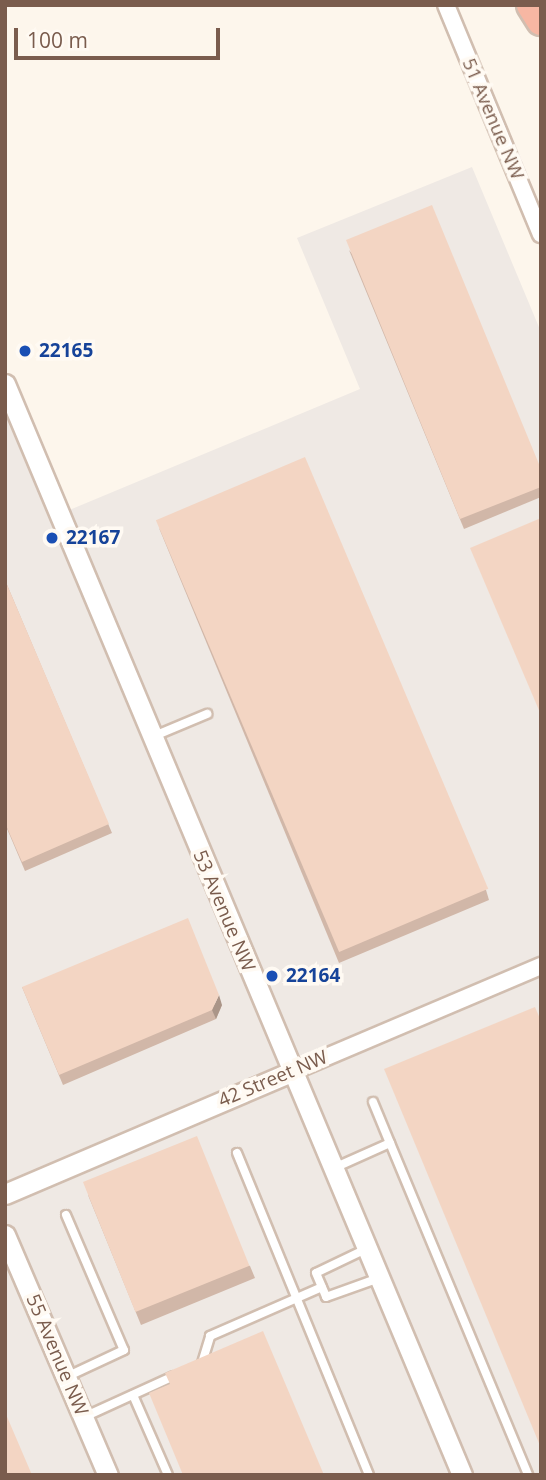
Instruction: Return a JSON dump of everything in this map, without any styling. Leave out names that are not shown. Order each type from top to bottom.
[{"type":"highway","points":[[531,5],[541,21]]},
{"type":"street","name":"51 Avenue NW","points":[[446,5],[541,234]]},
{"type":"street","name":"53 Avenue NW","points":[[5,384],[462,1475]]},
{"type":"street","name":"42 Street NW","points":[[5,1194],[541,966]]},
{"type":"street","name":"55 Avenue NW","points":[[5,1235],[108,1475]]},
{"type":"lane","points":[[152,737],[207,714]]},
{"type":"lane","points":[[373,1102],[528,1475]]},
{"type":"lane","points":[[332,1169],[390,1143]]},
{"type":"lane","points":[[237,1153],[369,1475]]},
{"type":"lane","points":[[66,1215],[124,1350],[66,1377]]},
{"type":"lane","points":[[366,1248],[316,1273],[321,1286],[326,1297],[379,1278]]},
{"type":"lane","points":[[84,1418],[203,1363],[210,1336],[321,1286]]},
{"type":"lane","points":[[133,1395],[168,1475]]},
{"type":"shaded area","points":[[472,167],[541,332],[541,1475],[5,1475],[5,395],[55,516],[360,389],[297,238]]},
{"type":"building","points":[[432,205],[541,469],[541,487],[460,519],[346,240]]},
{"type":"building","points":[[305,457],[488,889],[339,952],[156,520]]},
{"type":"building","points":[[541,518],[541,715],[470,548]]},
{"type":"building","points":[[5,580],[109,824],[22,862],[5,823]]},
{"type":"building","points":[[188,918],[219,995],[212,1010],[59,1075],[22,987]]},
{"type":"building","points":[[535,1007],[541,1021],[541,1448],[384,1069]]},
{"type":"building","points":[[197,1136],[249,1266],[135,1312],[83,1182]]},
{"type":"building","points":[[263,1331],[324,1475],[183,1475],[149,1393],[170,1384],[165,1373]]},
{"type":"building","points":[[5,1412],[32,1475],[5,1475]]},
{"type":"place","name":"22165","points":[[25,351]]},
{"type":"place","name":"22167","points":[[52,538]]},
{"type":"place","name":"22164","points":[[272,976]]}]
